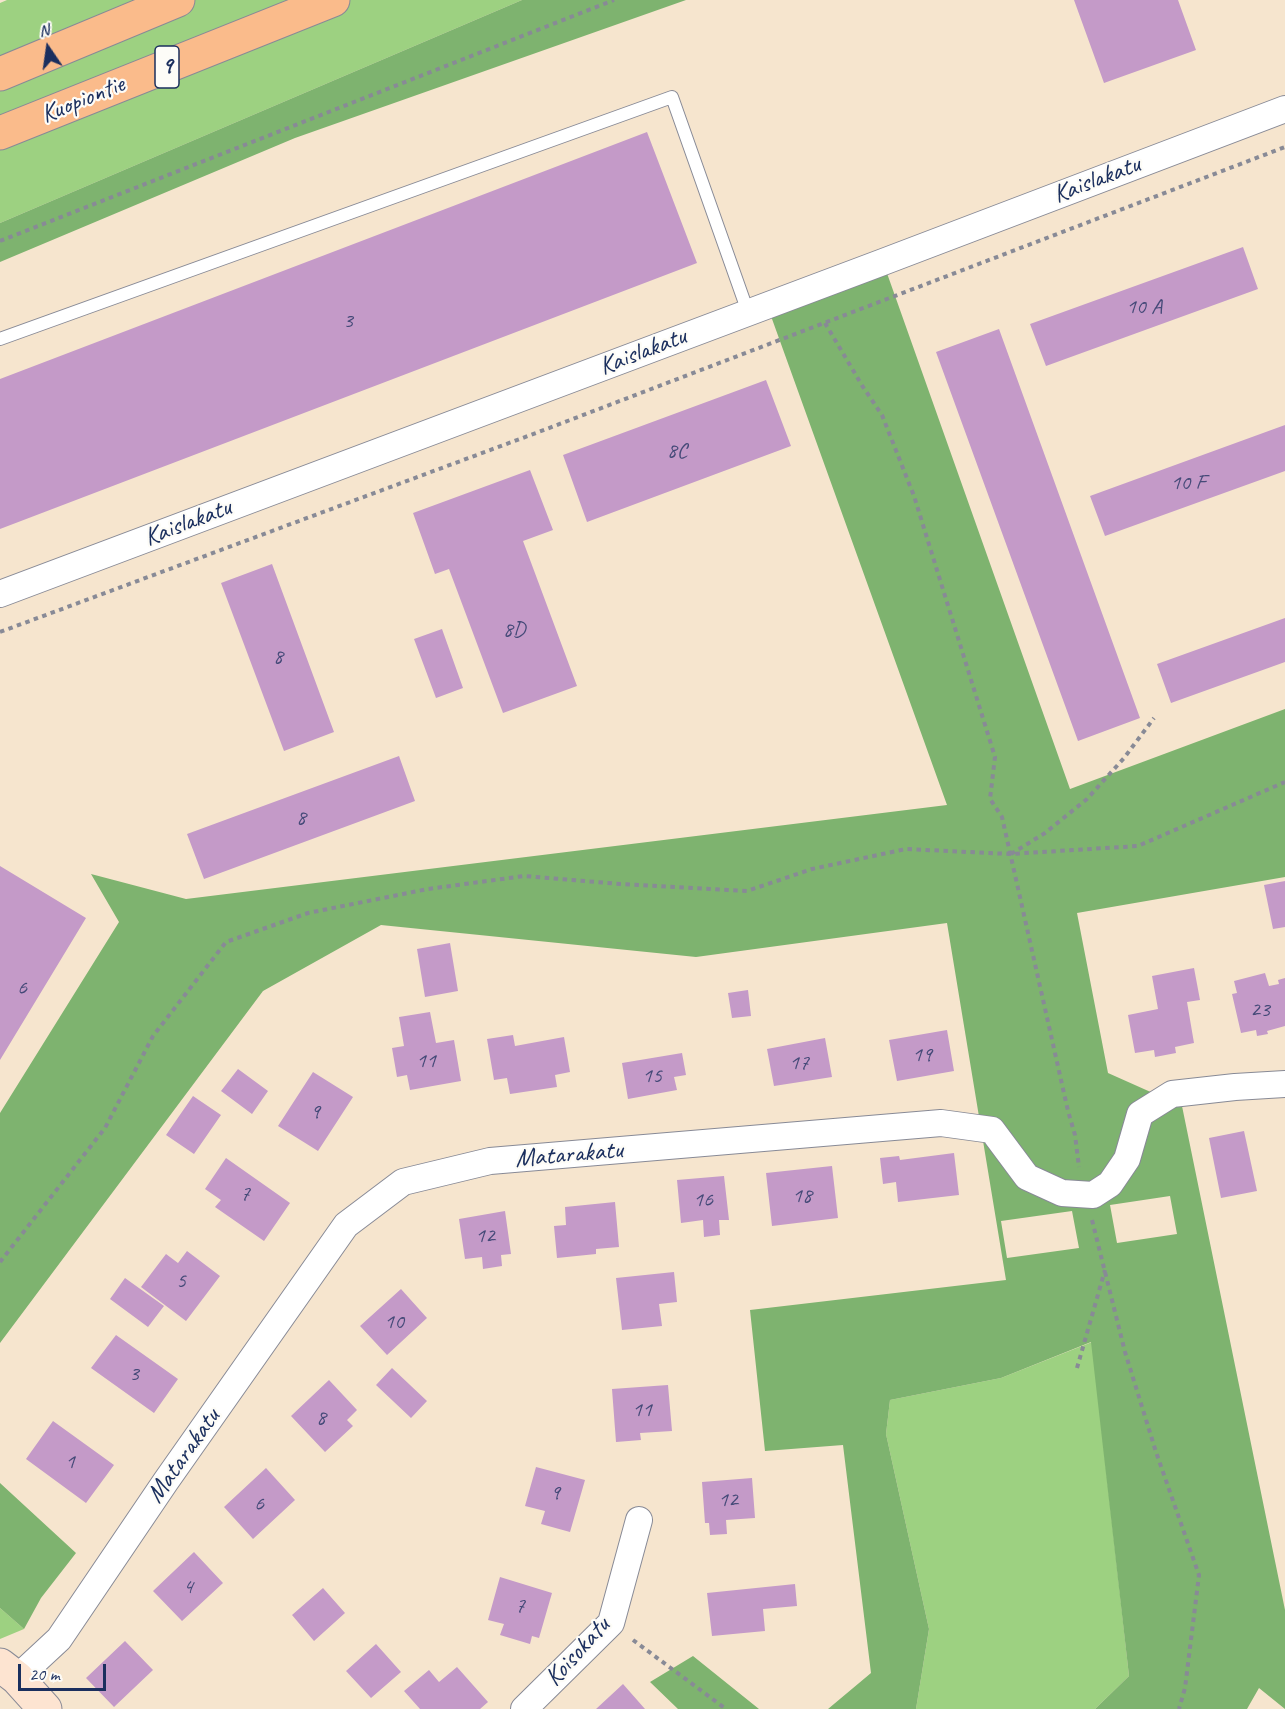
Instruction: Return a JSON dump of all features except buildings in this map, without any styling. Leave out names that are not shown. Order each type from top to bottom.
[{"type":"highway","name":"9","points":[[0,74],[178,0]]},
{"type":"highway","name":"Kuopiontie","points":[[0,133],[333,0]]},
{"type":"street","name":"Kaislakatu","points":[[0,594],[1285,109]]},
{"type":"street","name":"Matarakatu","points":[[9,1672],[59,1639],[166,1481],[346,1225],[403,1182],[490,1161],[941,1123],[992,1130],[1027,1177],[1062,1193],[1093,1194],[1110,1184],[1126,1159],[1140,1114],[1172,1094],[1285,1084]]},
{"type":"street","name":"Koisokatu","points":[[524,1709],[611,1623],[639,1520]]},
{"type":"street","points":[[9,1672],[45,1709]]},
{"type":"lane","points":[[0,339],[672,97],[748,312]]},
{"type":"path","points":[[0,241],[614,0]]},
{"type":"path","points":[[0,632],[825,323],[1285,147]]},
{"type":"path","points":[[825,323],[882,415],[914,496],[995,757],[990,799],[1002,817],[1073,1129]]},
{"type":"path","points":[[1010,854],[1045,833],[1087,799],[1124,758],[1154,718]]},
{"type":"path","points":[[0,1262],[105,1128],[153,1036],[226,942],[308,913],[429,888],[524,876],[747,891],[812,869],[906,849],[1010,854],[1138,846],[1285,782]]},
{"type":"path","points":[[1098,1244],[1125,1352],[1199,1575],[1185,1688],[1179,1709]]},
{"type":"path","points":[[1077,1368],[1105,1270]]},
{"type":"path","points":[[611,1623],[726,1709]]},
{"type":"green space","points":[[7,0],[522,0],[0,223],[0,3]]},
{"type":"green space","points":[[522,0],[686,0],[295,138],[0,262],[0,223]]},
{"type":"green space","points":[[883,262],[1070,789],[1285,709],[1285,877],[1077,913],[1108,1073],[1182,1106],[1285,1610],[1285,1709],[1259,1688],[1247,1709],[1095,1709],[1129,1676],[1091,1342],[1001,1378],[890,1400],[886,1434],[929,1629],[916,1709],[828,1709],[871,1673],[843,1445],[765,1451],[750,1310],[1006,1280],[947,923],[696,957],[381,925],[263,991],[0,1343],[0,1113],[119,922],[91,874],[186,899],[947,805],[767,305]],"holes":[[[1170,1196],[1177,1234],[1117,1243],[1110,1205]],[[1072,1211],[1079,1248],[1007,1258],[1001,1221]]]},
{"type":"green space","points":[[1092,1342],[1129,1676],[1095,1709],[916,1709],[929,1629],[886,1434],[890,1400],[1001,1378]]},
{"type":"green space","points":[[0,1483],[76,1553],[41,1598],[24,1629],[0,1608]]},
{"type":"green space","points":[[0,1608],[24,1629],[0,1639]]},
{"type":"green space","points":[[693,1656],[759,1709],[678,1709],[650,1682]]}]
